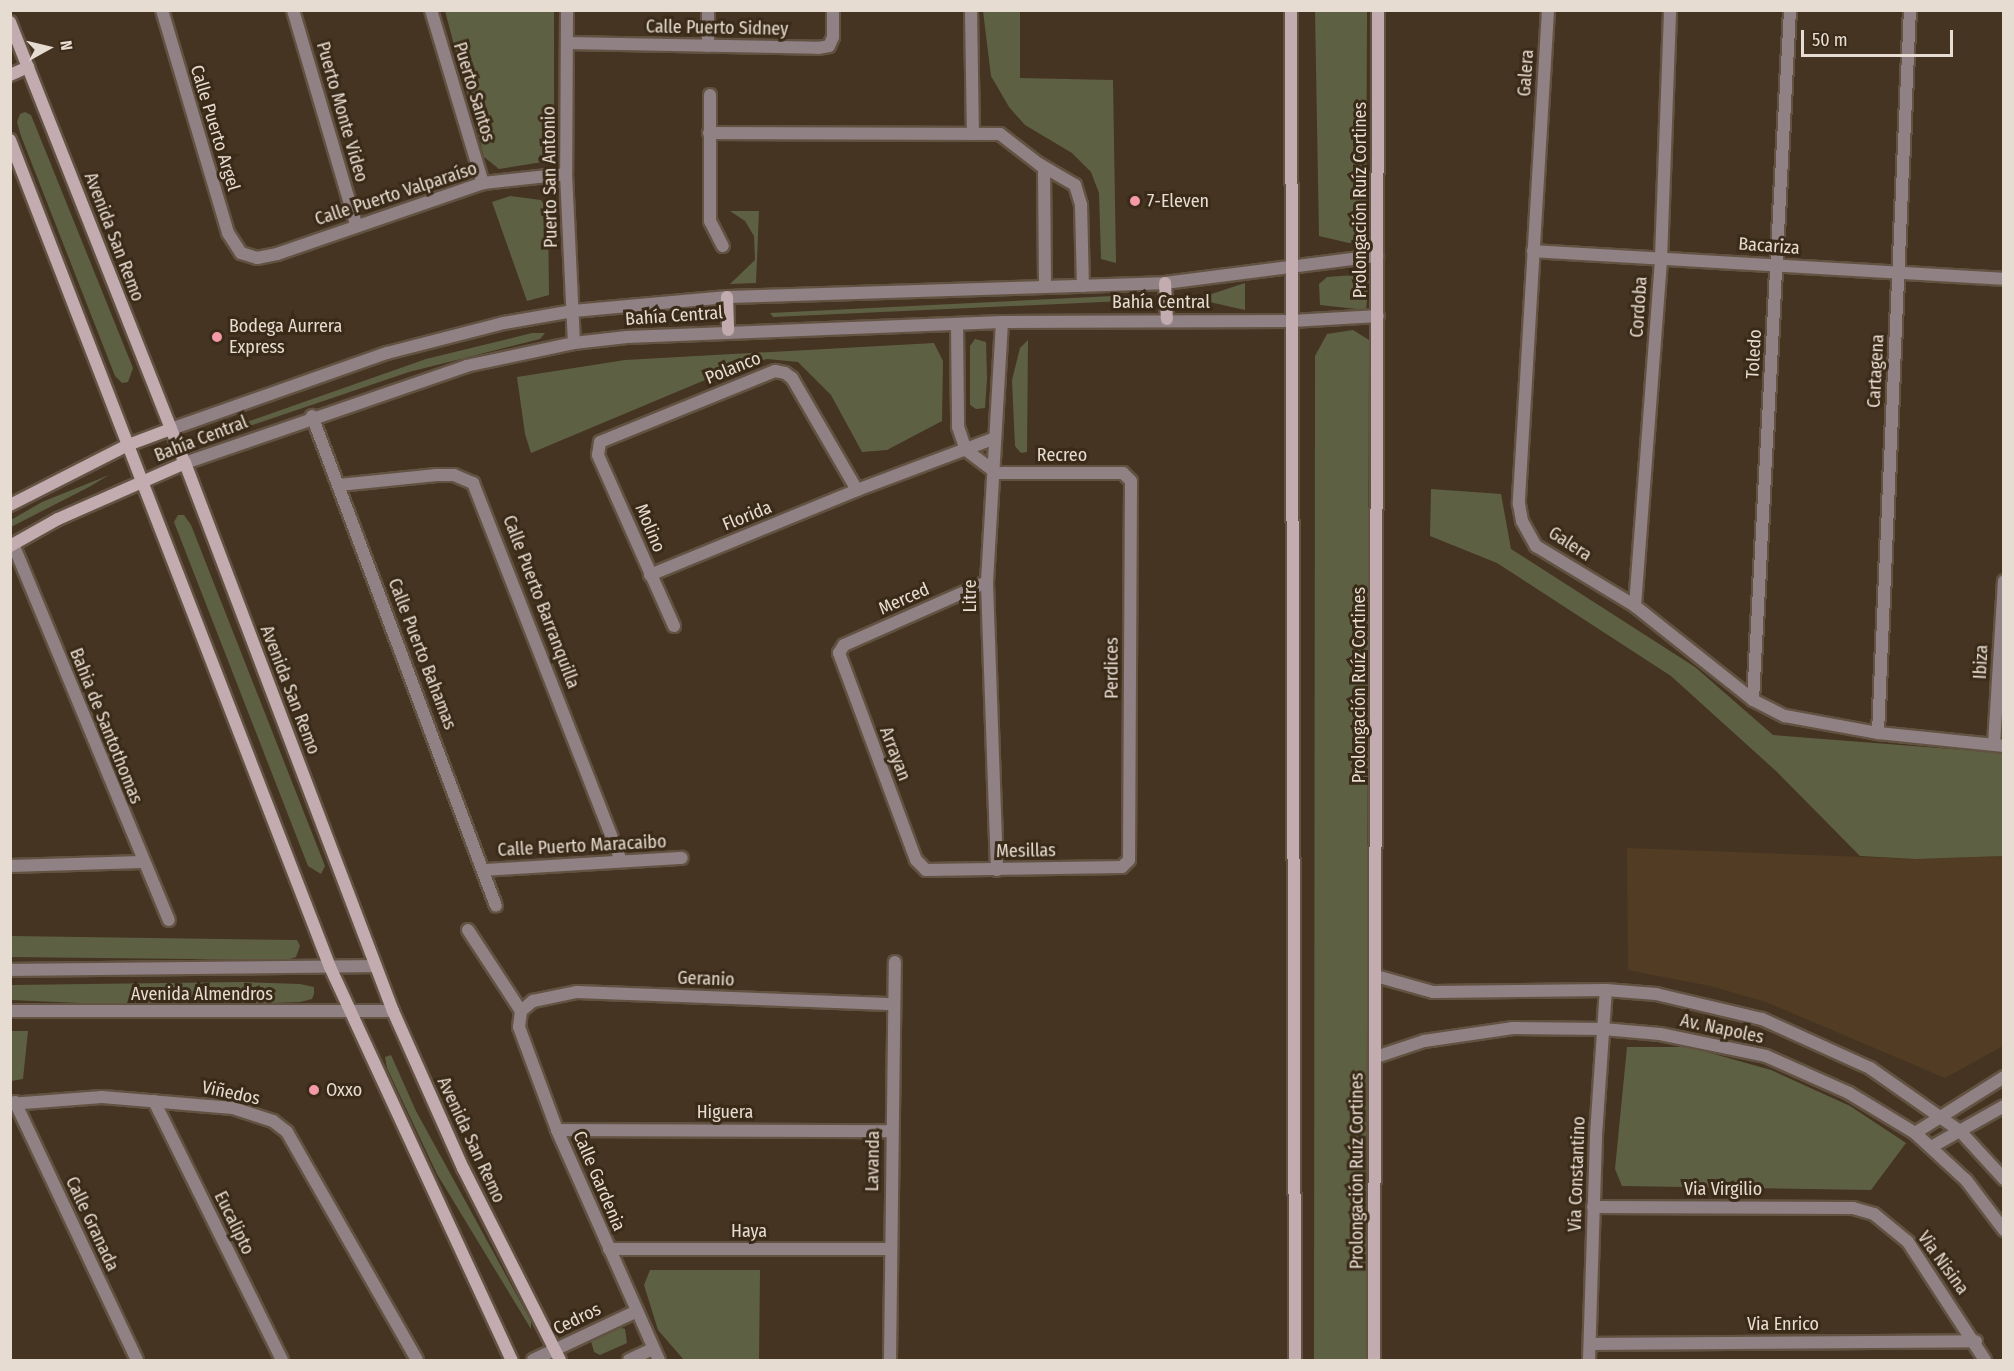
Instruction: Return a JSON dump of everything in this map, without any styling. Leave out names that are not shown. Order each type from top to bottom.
[{"type":"street","name":"Calle Puerto Argel","points":[[162,10],[228,233],[241,253]]},
{"type":"street","name":"Puerto Monte Video","points":[[294,10],[356,224]]},
{"type":"street","name":"Puerto Santos","points":[[431,10],[483,183]]},
{"type":"street","name":"Puerto San Antonio","points":[[567,10],[566,174],[574,343]]},
{"type":"street","points":[[708,10],[708,46]]},
{"type":"street","name":"Calle Puerto Sidney","points":[[567,43],[829,46],[833,10]]},
{"type":"street","points":[[971,10],[973,134]]},
{"type":"street","points":[[1292,10],[1295,1360]]},
{"type":"street","name":"Prolongación Ruíz Cortines","points":[[1374,1360],[1378,10]]},
{"type":"street","name":"Galera","points":[[1548,10],[1519,504],[1522,521],[1536,546],[1635,606],[1753,700],[1785,716],[1878,733],[1999,746]]},
{"type":"street","name":"Cordoba","points":[[1635,606],[1661,258],[1670,10]]},
{"type":"street","name":"Toledo","points":[[1753,700],[1790,10]]},
{"type":"street","name":"Cartagena","points":[[1878,733],[1910,10]]},
{"type":"street","name":"Avenida San Remo","points":[[10,22],[185,463],[393,1011],[463,1168],[558,1355]]},
{"type":"street","points":[[10,75],[28,66]]},
{"type":"street","points":[[710,94],[710,221],[723,246]]},
{"type":"street","points":[[709,133],[1000,134],[1044,168],[1075,185],[1081,205],[1083,286]]},
{"type":"street","points":[[10,140],[330,967],[512,1360]]},
{"type":"street","points":[[1044,168],[1045,287]]},
{"type":"street","name":"Calle Puerto Valparaíso","points":[[241,253],[257,258],[276,254],[356,224],[483,183],[566,174]]},
{"type":"street","name":"Bacariza","points":[[1533,251],[2004,279]]},
{"type":"street","name":"Bahía Central","points":[[10,505],[129,446],[171,429],[387,353],[504,323],[573,311],[727,297],[1164,283],[1377,256]]},
{"type":"street","points":[[1164,283],[1167,320]]},
{"type":"street","points":[[727,297],[728,330]]},
{"type":"street","name":"Bahía Central","points":[[12,545],[143,481],[312,416],[466,366],[574,343],[728,330],[1002,322],[1292,321],[1378,316]]},
{"type":"street","name":"Litre","points":[[997,870],[987,582],[996,473],[995,438],[1002,322]]},
{"type":"street","points":[[957,324],[958,427],[966,450],[996,473]]},
{"type":"street","name":"Polanco","points":[[600,442],[775,371],[785,373],[792,378],[857,490]]},
{"type":"street","name":"Calle Puerto Bahamas","points":[[312,416],[496,906]]},
{"type":"street","name":"Florida","points":[[650,575],[857,490],[995,438]]},
{"type":"street","name":"Molino","points":[[600,442],[598,454],[674,626]]},
{"type":"street","name":"Recreo","points":[[996,473],[1128,476]]},
{"type":"street","name":"Calle Puerto Barranquilla","points":[[339,485],[436,475],[454,475],[472,483],[621,861]]},
{"type":"street","name":"Perdices","points":[[1128,476],[1129,860]]},
{"type":"street","name":"Bahia de Santothomas","points":[[12,545],[142,862],[169,920]]},
{"type":"street","name":"Ibiza","points":[[1999,746],[2004,581]]},
{"type":"street","name":"Merced","points":[[839,653],[844,645],[987,582]]},
{"type":"street","name":"Arrayan","points":[[839,653],[921,867]]},
{"type":"street","name":"Calle Puerto Maracaibo","points":[[484,870],[682,858]]},
{"type":"street","name":"Mesillas","points":[[921,867],[926,870],[1116,868],[1129,860]]},
{"type":"street","points":[[10,866],[142,862]]},
{"type":"street","points":[[468,930],[521,1011]]},
{"type":"street","name":"Lavanda","points":[[890,1360],[895,962]]},
{"type":"street","name":"Avenida Almendros","points":[[10,970],[375,966]]},
{"type":"street","name":"Av. Napoles","points":[[1376,976],[1433,992],[1606,990],[1656,994],[1762,1019],[1870,1068],[1960,1131],[2004,1179]]},
{"type":"street","name":"Via Constantino","points":[[1589,1360],[1593,1207],[1606,990]]},
{"type":"street","name":"Geranio","points":[[521,1011],[543,997],[577,992],[894,1004]]},
{"type":"street","name":"Avenida Almendros","points":[[10,1011],[350,1013],[393,1011]]},
{"type":"street","name":"Calle Gardenia","points":[[521,1011],[519,1027],[557,1130],[656,1355]]},
{"type":"street","name":"Av. Napoles","points":[[1376,1057],[1457,1034],[1513,1028],[1603,1029],[1660,1034],[1766,1056],[1849,1094],[1933,1146],[1966,1180],[2004,1230]]},
{"type":"street","points":[[1915,1133],[2004,1077]]},
{"type":"street","name":"Viñedos","points":[[13,1103],[102,1097],[234,1108],[273,1121],[287,1132],[417,1360]]},
{"type":"street","name":"Eucalipto","points":[[154,1101],[282,1360]]},
{"type":"street","name":"Calle Granada","points":[[13,1103],[137,1360]]},
{"type":"street","points":[[1933,1146],[2004,1106]]},
{"type":"street","name":"Higuera","points":[[557,1130],[892,1131]]},
{"type":"street","name":"Via Virgilio","points":[[1593,1207],[1852,1208]]},
{"type":"street","name":"Via Nisina","points":[[1852,1208],[1875,1214],[1908,1242],[1976,1341],[1985,1360]]},
{"type":"street","name":"Haya","points":[[609,1248],[890,1249]]},
{"type":"street","name":"Cedros","points":[[532,1360],[558,1355],[637,1311]]},
{"type":"street","name":"Via Enrico","points":[[1590,1344],[1976,1341]]},
{"type":"street","points":[[629,1360],[656,1355]]},
{"type":"shaded area","points":[[1627,848],[1916,859],[2003,856],[2003,1046],[1945,1078],[1766,1002],[1710,986],[1628,970]]},
{"type":"green space","points":[[445,11],[554,11],[554,143],[549,161],[499,169],[484,157]]},
{"type":"green space","points":[[983,11],[1020,11],[1020,78],[1113,80],[1116,263],[1101,259],[1099,193],[1091,172],[1072,153],[1025,125],[1009,107],[991,76]]},
{"type":"green space","points":[[1315,11],[1367,11],[1366,239],[1349,243],[1319,236]]},
{"type":"green space","points":[[25,112],[31,115],[133,368],[128,382],[122,383],[115,376],[21,136],[17,122],[20,114]]},
{"type":"green space","points":[[510,196],[541,200],[548,210],[549,295],[527,301],[492,202]]},
{"type":"green space","points":[[730,211],[759,211],[756,283],[730,284],[755,260],[754,236],[745,221]]},
{"type":"green space","points":[[1355,275],[1369,279],[1366,310],[1320,305],[1319,284],[1327,277]]},
{"type":"green space","points":[[1245,283],[1245,310],[1196,299]]},
{"type":"green space","points":[[1133,295],[1145,300],[773,317],[770,313]]},
{"type":"green space","points":[[1353,330],[1369,340],[1366,1360],[1314,1360],[1315,356],[1327,334]]},
{"type":"green space","points":[[532,333],[545,333],[540,339],[409,372],[223,435],[213,434],[426,359]]},
{"type":"green space","points":[[975,339],[986,342],[987,379],[985,408],[976,409],[970,405],[970,346]]},
{"type":"green space","points":[[1028,340],[1027,452],[1021,453],[1015,446],[1012,380],[1020,348]]},
{"type":"green space","points":[[934,343],[943,361],[942,421],[887,450],[862,452],[831,395],[798,362],[767,359],[736,367],[531,453],[525,434],[517,377],[625,360]]},
{"type":"green space","points":[[109,475],[11,527],[11,520],[42,502]]},
{"type":"green space","points":[[1431,489],[1501,494],[1511,549],[1695,667],[1773,735],[2003,753],[2003,856],[1916,859],[1860,856],[1776,771],[1671,676],[1497,563],[1430,536]]},
{"type":"green space","points":[[178,515],[184,515],[191,525],[325,866],[321,874],[308,866],[174,522]]},
{"type":"green space","points":[[11,936],[297,940],[300,946],[296,957],[287,960],[11,957]]},
{"type":"green space","points":[[243,982],[300,984],[314,987],[314,994],[312,999],[300,1002],[169,1007],[11,1000],[11,985]]},
{"type":"green space","points":[[11,1031],[28,1031],[23,1079],[11,1081]]},
{"type":"green space","points":[[1627,1047],[1689,1047],[1771,1070],[1850,1106],[1906,1143],[1871,1190],[1622,1186],[1615,1169]]},
{"type":"green space","points":[[391,1055],[416,1111],[531,1321],[531,1329],[437,1174],[387,1068],[385,1057]]},
{"type":"green space","points":[[650,1270],[760,1270],[759,1360],[684,1360],[658,1330],[644,1285]]},
{"type":"green space","points":[[618,1327],[625,1329],[627,1343],[600,1355],[594,1352],[591,1341]]},
{"type":"place","name":"7-Eleven","points":[[1135,201]]},
{"type":"place","name":"Bodega Aurrera Express","points":[[217,337]]},
{"type":"place","name":"Oxxo","points":[[314,1090]]}]
